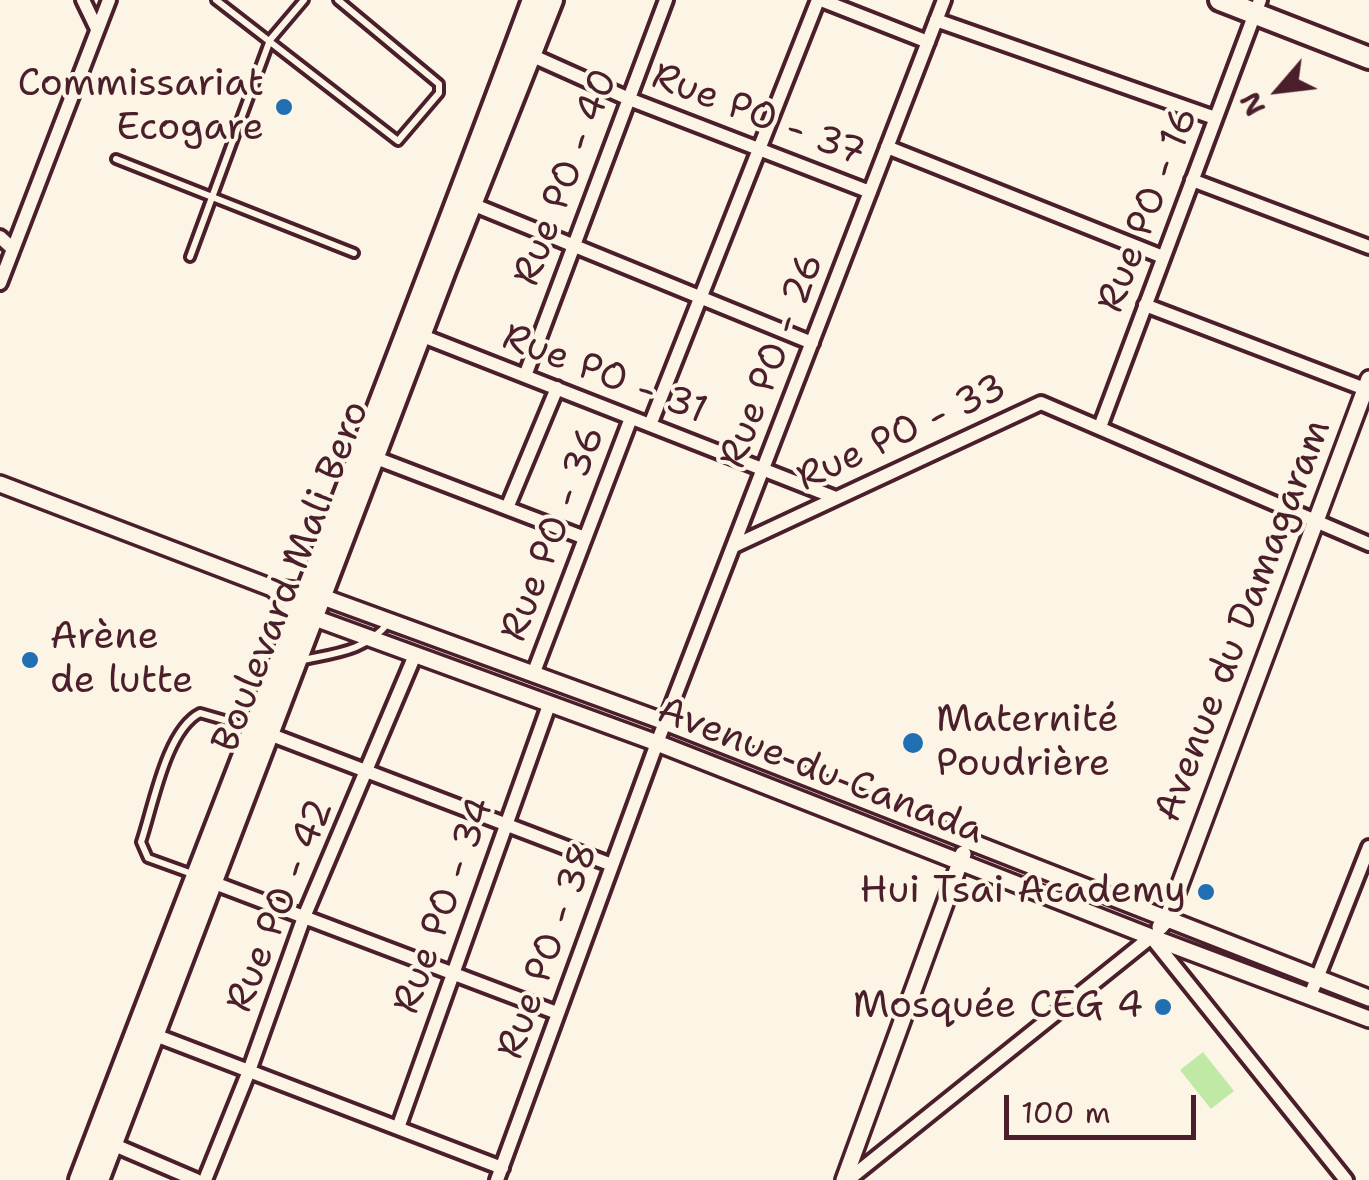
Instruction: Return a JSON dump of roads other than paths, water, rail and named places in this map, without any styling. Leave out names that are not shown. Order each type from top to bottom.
[{"type":"main road","name":"Boulevard Mali Bero","points":[[522,52],[533,0]]},
{"type":"main road","name":"Boulevard Mali Bero","points":[[80,1180],[316,594],[522,52],[552,0]]},
{"type":"main road","points":[[1220,0],[1257,7],[1369,58]]},
{"type":"main road","name":"Boulevard Mali Bero","points":[[262,731],[296,662],[307,616]]},
{"type":"main road","name":"Boulevard Mali Bero","points":[[98,1180],[155,1035],[204,879]]},
{"type":"street","points":[[83,0],[96,30]]},
{"type":"street","points":[[0,283],[109,0]]},
{"type":"street","name":"Rue PO - 40","points":[[525,376],[666,0]]},
{"type":"street","points":[[650,425],[820,0],[928,42]]},
{"type":"street","name":"Rue PO - 26","points":[[657,743],[944,0]]},
{"type":"street","name":"Rue PO - 16","points":[[1100,427],[1257,7]]},
{"type":"street","points":[[936,20],[1216,118]]},
{"type":"street","name":"Rue PO - 37","points":[[522,52],[870,192]]},
{"type":"street","points":[[887,147],[1163,257]]},
{"type":"street","points":[[1192,180],[1369,247]]},
{"type":"street","points":[[464,201],[812,343]]},
{"type":"street","points":[[0,237],[13,249]]},
{"type":"street","points":[[1145,305],[1367,384]]},
{"type":"street","name":"Rue PO - 31","points":[[414,333],[836,498]]},
{"type":"street","name":"Avenue du Damagaram","points":[[1151,938],[1167,919],[1367,384]]},
{"type":"street","points":[[507,508],[557,388]]},
{"type":"street","name":"Rue PO - 33","points":[[736,546],[1041,403],[1369,544]]},
{"type":"street","name":"Rue PO - 36","points":[[534,672],[630,418]]},
{"type":"street","points":[[368,455],[585,538]]},
{"type":"street","points":[[0,484],[272,588],[307,616]]},
{"type":"street","name":"Avenue du Canada","points":[[272,588],[316,594],[534,672],[1369,998]]},
{"type":"street","name":"Avenue du Canada","points":[[307,616],[657,743],[1151,938],[1369,1018]]},
{"type":"street","name":"Rue PO - 42","points":[[205,1180],[304,917],[415,655]]},
{"type":"street","name":"Rue PO - 34","points":[[398,1128],[549,705]]},
{"type":"street","points":[[262,731],[612,865]]},
{"type":"street","name":"Rue PO - 38","points":[[500,1174],[657,743]]},
{"type":"street","points":[[846,1180],[969,841]]},
{"type":"street","points":[[1310,996],[1369,847]]},
{"type":"street","points":[[204,879],[557,1013]]},
{"type":"street","points":[[846,1180],[1151,938],[1346,1180]]},
{"type":"street","points":[[155,1035],[398,1128],[500,1174]]},
{"type":"street","points":[[112,1144],[196,1180]]},
{"type":"lane","points":[[216,0],[394,140],[402,140],[439,93],[439,84],[338,0]]},
{"type":"lane","points":[[190,257],[270,40],[304,0]]},
{"type":"lane","points":[[116,159],[354,253]]},
{"type":"lane","points":[[296,662],[350,650],[376,638],[391,620]]},
{"type":"lane","points":[[204,879],[148,858],[141,842],[175,738],[190,718],[200,713],[262,731]]},
{"type":"place","name":"Commissariat Ecogare","points":[[284,107]]},
{"type":"place","name":"Arène de lutte","points":[[30,660]]},
{"type":"place","name":"Maternité Poudrière","points":[[913,743]]},
{"type":"place","name":"Hui Tsai Academy","points":[[1206,892]]},
{"type":"place","name":"Mosquée CEG 4","points":[[1163,1007]]}]
